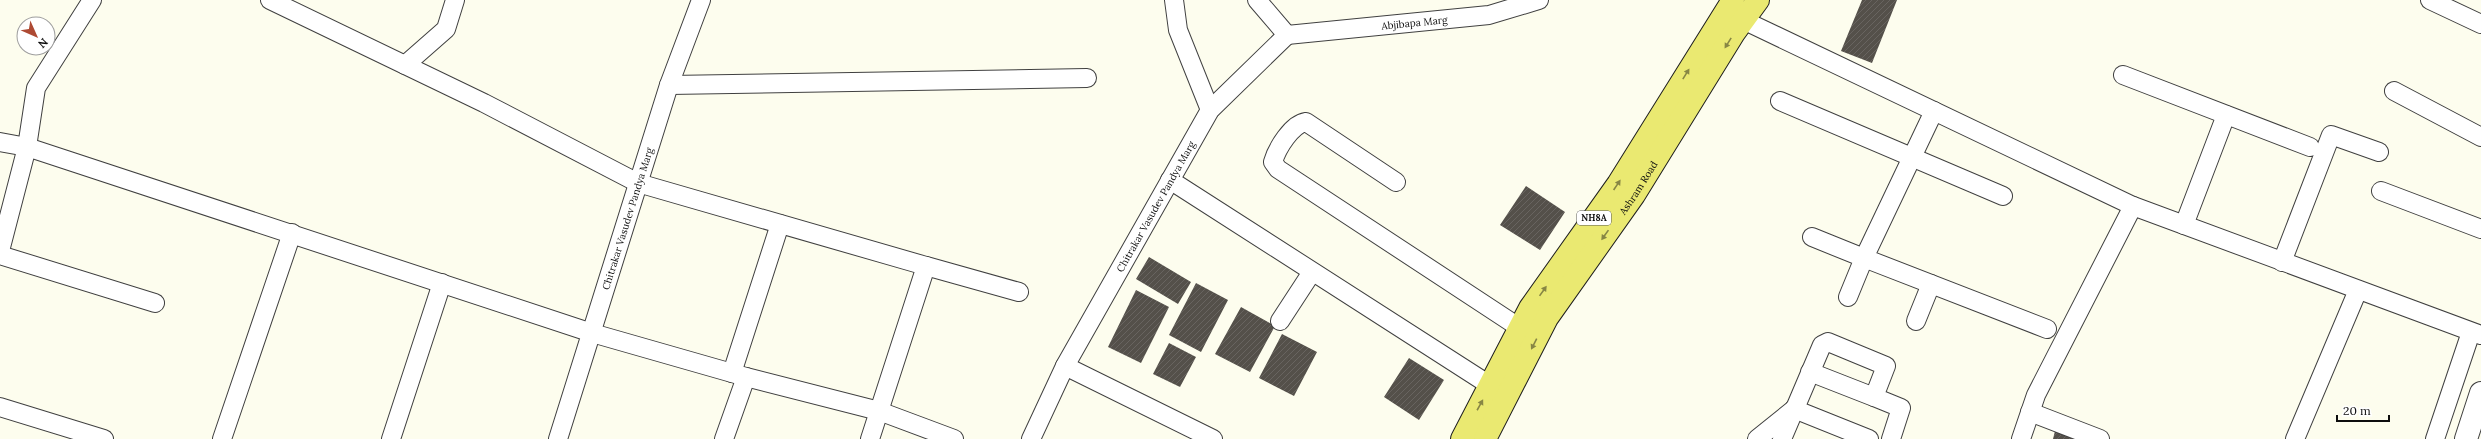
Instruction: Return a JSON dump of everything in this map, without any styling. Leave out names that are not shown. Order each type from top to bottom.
[{"type":"main road","name":"Ashram Road","points":[[1462,439],[1491,386],[1530,308],[1618,184],[1733,0]]},
{"type":"main road","name":"Ashram Road","points":[[1485,439],[1547,318],[1634,195],[1743,20],[1758,0]]},
{"type":"street","points":[[0,250],[27,147],[36,88],[92,0]]},
{"type":"street","points":[[270,0],[484,103],[638,183],[1019,292]]},
{"type":"street","points":[[405,65],[446,29],[455,0]]},
{"type":"street","name":"Chitrakar Vasudev Pandya Marg","points":[[558,439],[669,84],[701,0]]},
{"type":"street","points":[[1174,0],[1178,30],[1210,110]]},
{"type":"street","points":[[1257,0],[1287,35]]},
{"type":"street","name":"Abjibapa Marg","points":[[1287,35],[1489,15],[1539,0]]},
{"type":"street","points":[[2430,0],[2481,24]]},
{"type":"street","points":[[1743,20],[2133,206],[2476,334],[2435,439]]},
{"type":"street","name":"Chitrakar Vasudev Pandya Marg","points":[[1031,439],[1065,366],[1210,110],[1287,35]]},
{"type":"street","points":[[2123,75],[2310,147]]},
{"type":"street","points":[[669,84],[1087,78]]},
{"type":"street","points":[[2394,91],[2481,137]]},
{"type":"street","points":[[1780,101],[2003,196]]},
{"type":"street","points":[[1848,297],[1864,258],[1934,111]]},
{"type":"street","points":[[2184,225],[2226,115]]},
{"type":"street","points":[[1396,182],[1306,122],[1299,123],[1292,130],[1273,162],[1278,169],[1520,328]]},
{"type":"street","points":[[2282,262],[2331,135],[2379,152]]},
{"type":"street","points":[[0,142],[27,147],[592,333],[739,375],[879,411],[954,439]]},
{"type":"street","points":[[1170,180],[1491,386]]},
{"type":"street","points":[[2381,191],[2481,228]]},
{"type":"street","points":[[2020,439],[2036,395],[2133,206]]},
{"type":"street","points":[[724,439],[739,375],[780,224]]},
{"type":"street","points":[[222,439],[292,233]]},
{"type":"street","points":[[1812,237],[2047,329]]},
{"type":"street","points":[[0,255],[155,303]]},
{"type":"street","points":[[870,439],[926,266]]},
{"type":"street","points":[[1280,321],[1312,272]]},
{"type":"street","points":[[391,439],[442,283]]},
{"type":"street","points":[[1916,321],[1931,284]]},
{"type":"street","points":[[2295,439],[2358,290]]},
{"type":"street","points":[[1782,439],[1822,345],[1828,342],[1886,366],[1874,397]]},
{"type":"street","points":[[1065,366],[1213,439]]},
{"type":"street","points":[[1810,372],[1901,408],[1891,439]]},
{"type":"street","points":[[2466,439],[2481,393]]},
{"type":"street","points":[[0,407],[104,439]]},
{"type":"street","points":[[1757,439],[1794,410]]},
{"type":"street","points":[[1794,410],[1869,439]]},
{"type":"street","points":[[2030,412],[2100,439]]},
{"type":"building","points":[[1862,0],[1897,0],[1872,63],[1841,51]]},
{"type":"building","points":[[1526,186],[1565,212],[1540,250],[1500,225]]},
{"type":"building","points":[[1149,257],[1191,282],[1178,304],[1136,279]]},
{"type":"building","points":[[1196,283],[1228,300],[1201,352],[1169,335]]},
{"type":"building","points":[[1136,290],[1169,307],[1141,363],[1108,347]]},
{"type":"building","points":[[1241,307],[1275,326],[1250,372],[1215,354]]},
{"type":"building","points":[[1282,334],[1317,352],[1294,396],[1259,378]]},
{"type":"building","points":[[1169,343],[1196,357],[1180,387],[1153,374]]},
{"type":"building","points":[[1409,358],[1444,380],[1419,420],[1384,397]]},
{"type":"building","points":[[2055,431],[2074,439],[2053,439]]}]
